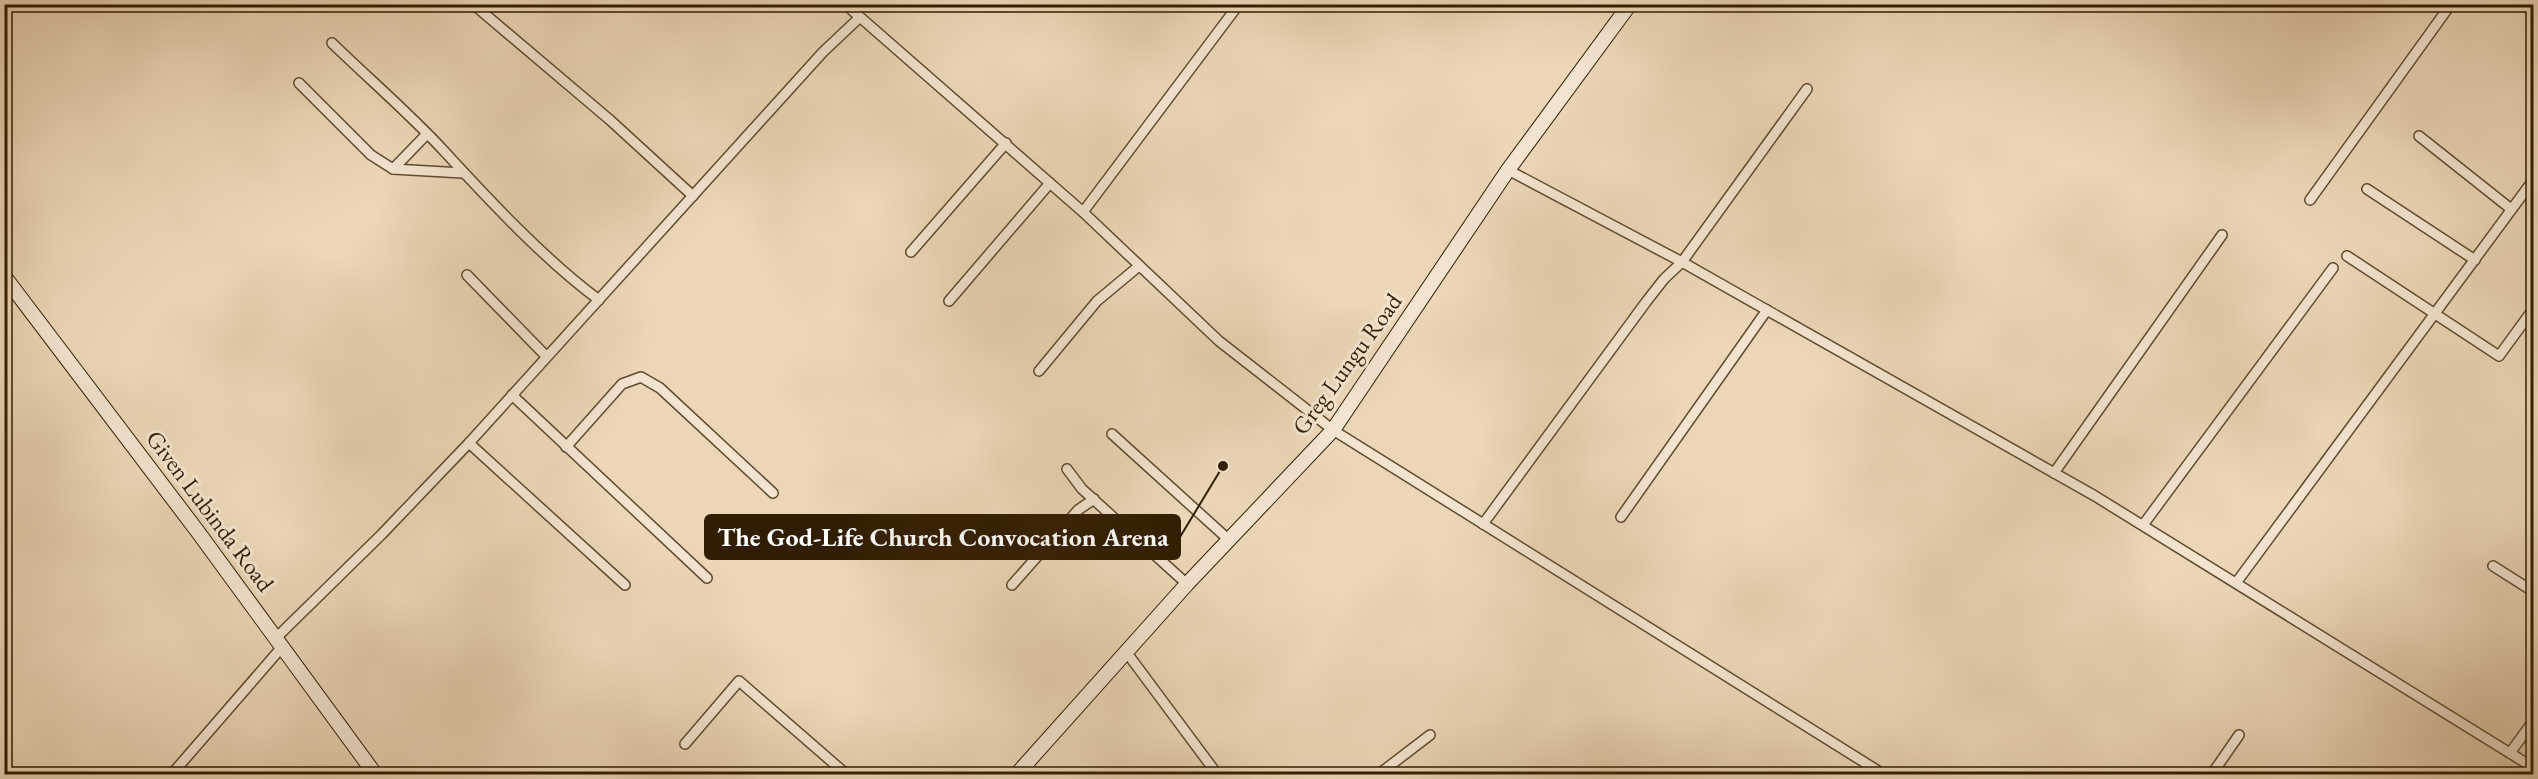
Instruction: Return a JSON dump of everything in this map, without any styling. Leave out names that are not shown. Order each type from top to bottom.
[{"type":"street","points":[[473,4],[601,112],[693,196]]},
{"type":"street","points":[[845,4],[1083,212],[1219,341],[1333,430],[1883,774]]},
{"type":"street","points":[[1083,212],[1239,4]]},
{"type":"street","name":"Greg Lungu Road","points":[[1017,774],[1187,584],[1333,430],[1508,170],[1630,4]]},
{"type":"street","points":[[2310,200],[2451,4]]},
{"type":"street","points":[[172,774],[279,642],[469,443],[823,52],[859,18]]},
{"type":"street","points":[[332,43],[580,286],[599,300]]},
{"type":"street","points":[[299,84],[371,155],[393,169],[463,173]]},
{"type":"street","points":[[1483,524],[1646,302],[1664,279],[1682,262],[1807,89]]},
{"type":"street","points":[[393,169],[427,134]]},
{"type":"street","points":[[2419,136],[2511,209]]},
{"type":"street","points":[[911,252],[1006,144]]},
{"type":"street","points":[[1508,170],[1682,262],[2054,473],[2143,525],[2534,768]]},
{"type":"street","points":[[949,301],[1050,183]]},
{"type":"street","points":[[2236,583],[2434,312],[2532,184]]},
{"type":"street","points":[[2367,189],[2475,260]]},
{"type":"street","points":[[2054,473],[2222,235]]},
{"type":"street","points":[[2347,256],[2499,356],[2534,308]]},
{"type":"street","points":[[1039,371],[1097,301],[1139,266]]},
{"type":"street","points":[[2143,525],[2333,268]]},
{"type":"street","points":[[466,275],[546,356]]},
{"type":"street","name":"Given Lubinda Road","points":[[4,276],[279,642],[375,774]]},
{"type":"street","points":[[1620,517],[1767,310]]},
{"type":"street","points":[[566,447],[622,384],[641,377],[660,388],[773,493]]},
{"type":"street","points":[[513,395],[707,578]]},
{"type":"street","points":[[1112,434],[1229,540]]},
{"type":"street","points":[[469,443],[625,585]]},
{"type":"street","points":[[1067,470],[1076,484],[1187,584]]},
{"type":"street","points":[[1012,585],[1078,510],[1094,499]]},
{"type":"street","points":[[2493,566],[2534,592]]},
{"type":"street","points":[[1127,653],[1217,774]]},
{"type":"street","points":[[686,744],[739,681],[846,774]]},
{"type":"street","points":[[2510,753],[2534,720]]},
{"type":"street","points":[[1379,774],[1430,735]]},
{"type":"street","points":[[2212,774],[2239,735]]},
{"type":"place","name":"The God-Life Church Convocation Arena","points":[[1223,466]]}]
